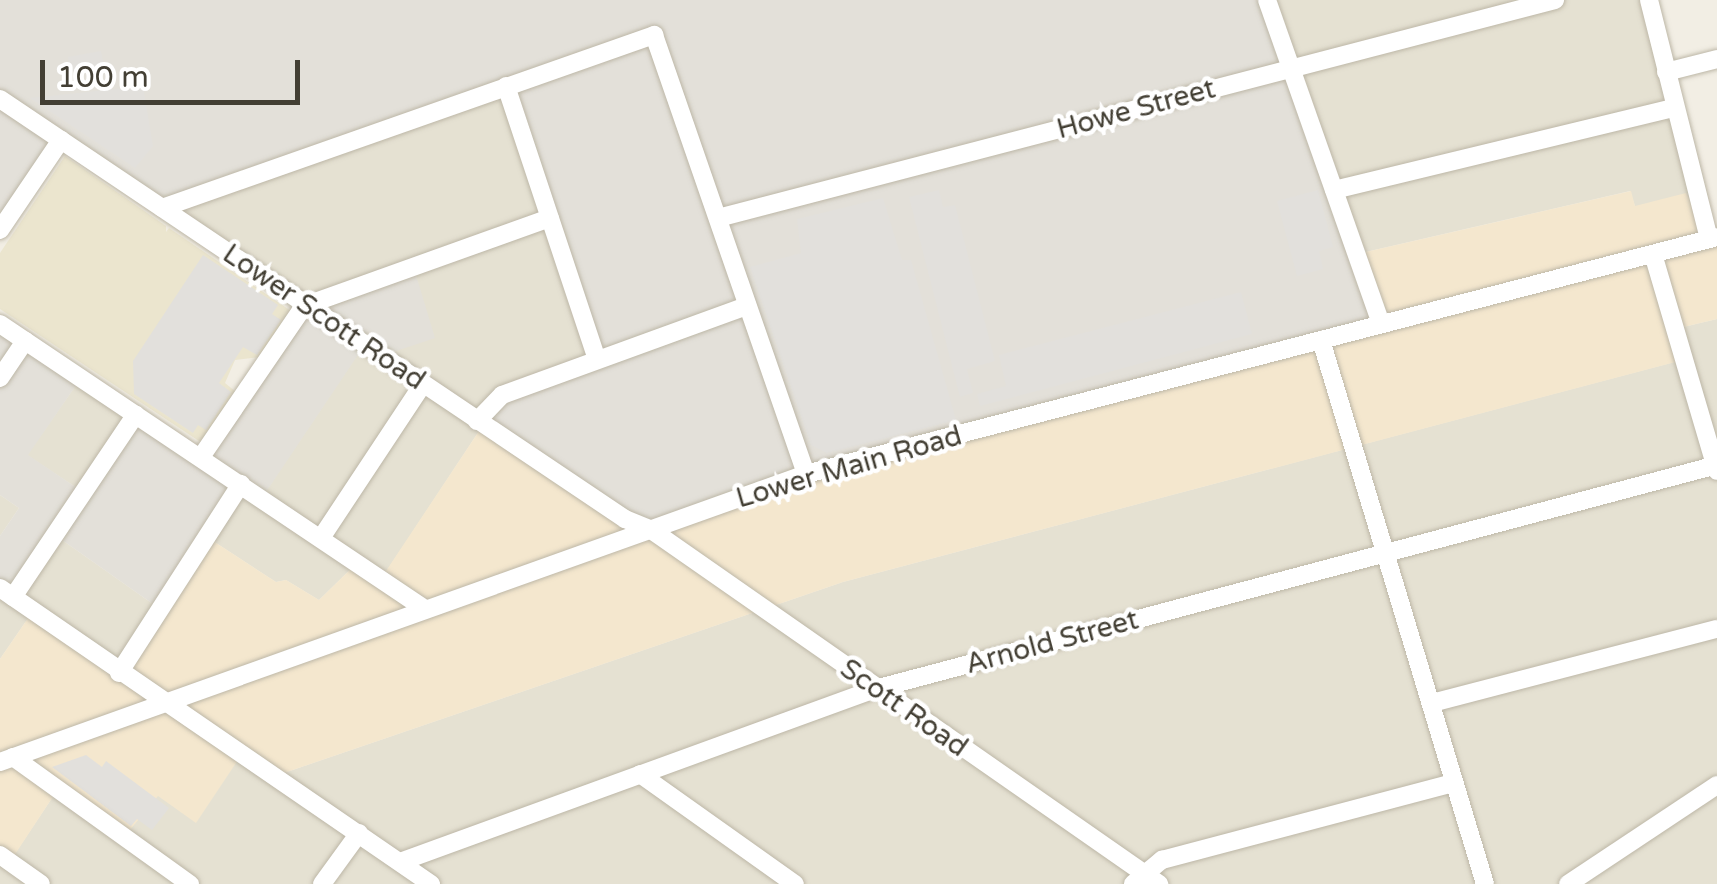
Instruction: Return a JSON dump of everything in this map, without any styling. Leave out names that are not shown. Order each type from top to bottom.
[{"type":"street","points":[[1268,0],[1381,324]]},
{"type":"street","name":"Howe Street","points":[[718,218],[1555,0]]},
{"type":"street","points":[[1649,0],[1674,108],[1713,237]]},
{"type":"street","points":[[162,208],[654,35],[806,474]]},
{"type":"street","points":[[1666,72],[1717,59]]},
{"type":"street","points":[[506,86],[598,360]]},
{"type":"street","name":"Lower Scott Road","points":[[0,99],[304,306],[650,530]]},
{"type":"street","points":[[1334,190],[1674,108]]},
{"type":"street","points":[[0,230],[61,140]]},
{"type":"street","points":[[202,458],[304,306],[550,218]]},
{"type":"street","name":"Lower Main Road","points":[[7,759],[806,474],[1713,237]]},
{"type":"street","points":[[1653,254],[1717,467]]},
{"type":"street","points":[[478,420],[502,394],[748,306]]},
{"type":"street","points":[[0,324],[425,609]]},
{"type":"street","points":[[1321,340],[1485,884]]},
{"type":"street","points":[[0,378],[26,341]]},
{"type":"street","points":[[321,538],[424,384]]},
{"type":"street","points":[[136,414],[6,592],[119,672],[173,702],[431,884]]},
{"type":"street","name":"Arnold Street","points":[[400,862],[875,688],[1717,467]]},
{"type":"street","points":[[119,672],[241,484]]},
{"type":"street","name":"Scott Road","points":[[650,530],[1137,878],[1158,884]]},
{"type":"street","points":[[1432,703],[1717,629]]},
{"type":"street","points":[[7,759],[190,884]]},
{"type":"street","points":[[640,774],[795,884]]},
{"type":"street","points":[[1137,878],[1162,860],[1454,782]]},
{"type":"street","points":[[1568,884],[1717,786]]},
{"type":"street","points":[[322,884],[359,833]]},
{"type":"street","points":[[3,865],[41,884]]},
{"type":"shaded area","points":[[0,0],[1267,0],[1381,323],[806,474],[650,529],[477,421],[487,409],[597,359],[506,86],[162,208],[61,140],[0,230]]},
{"type":"shaded area","points":[[1267,0],[1649,0],[1709,238],[1635,206],[1630,191],[1357,254]]},
{"type":"shaded area","points":[[101,51],[104,66],[70,72],[68,57]]},
{"type":"shaded area","points":[[143,86],[153,146],[135,168],[30,98]]},
{"type":"shaded area","points":[[506,86],[597,359],[483,425],[382,578],[358,562],[319,600],[286,580],[276,582],[207,537],[241,484],[262,497],[364,345],[162,208]]},
{"type":"shaded area","points":[[65,156],[166,226],[166,232],[169,228],[291,311],[260,357],[235,360],[225,383],[236,392],[202,443],[0,309],[0,253]]},
{"type":"shaded area","points":[[939,190],[943,207],[955,205],[995,361],[967,369],[973,393],[960,397],[909,197]]},
{"type":"shaded area","points":[[1318,190],[1333,247],[1319,251],[1323,269],[1297,276],[1277,201]]},
{"type":"shaded area","points":[[1631,191],[1635,206],[1686,193],[1709,238],[1717,237],[1717,319],[1675,329],[1683,360],[843,582],[278,775],[244,751],[196,823],[158,796],[125,836],[58,789],[10,862],[0,855],[0,659],[33,611],[119,672],[207,537],[276,582],[286,580],[319,600],[358,562],[382,577],[483,425],[1357,254]]},
{"type":"shaded area","points":[[883,198],[902,260],[911,260],[956,420],[827,453],[811,445],[750,267],[801,253],[797,219]]},
{"type":"shaded area","points":[[203,255],[278,305],[272,314],[281,320],[257,355],[243,347],[219,383],[231,392],[206,430],[198,425],[193,433],[134,394],[133,361]]},
{"type":"shaded area","points":[[413,265],[435,338],[381,356],[364,346],[262,498],[242,485],[160,609],[55,535],[13,597],[0,588],[0,536],[19,508],[0,495],[0,324],[81,378],[28,455],[83,492],[136,414],[202,457],[304,306]]},
{"type":"shaded area","points":[[1241,292],[1252,334],[980,406],[977,394],[1006,386],[999,355]]},
{"type":"shaded area","points":[[1717,319],[1717,884],[0,884],[0,855],[10,861],[58,789],[158,796],[244,751],[278,775],[843,582],[1682,360],[1675,329]]},
{"type":"shaded area","points":[[81,378],[136,414],[83,492],[27,455]]},
{"type":"shaded area","points":[[0,495],[19,508],[0,536]]},
{"type":"shaded area","points":[[55,535],[160,609],[119,673],[33,611],[0,659],[0,588]]},
{"type":"shaded area","points":[[86,755],[102,767],[106,761],[169,808],[152,830],[137,819],[131,826],[52,767]]}]
